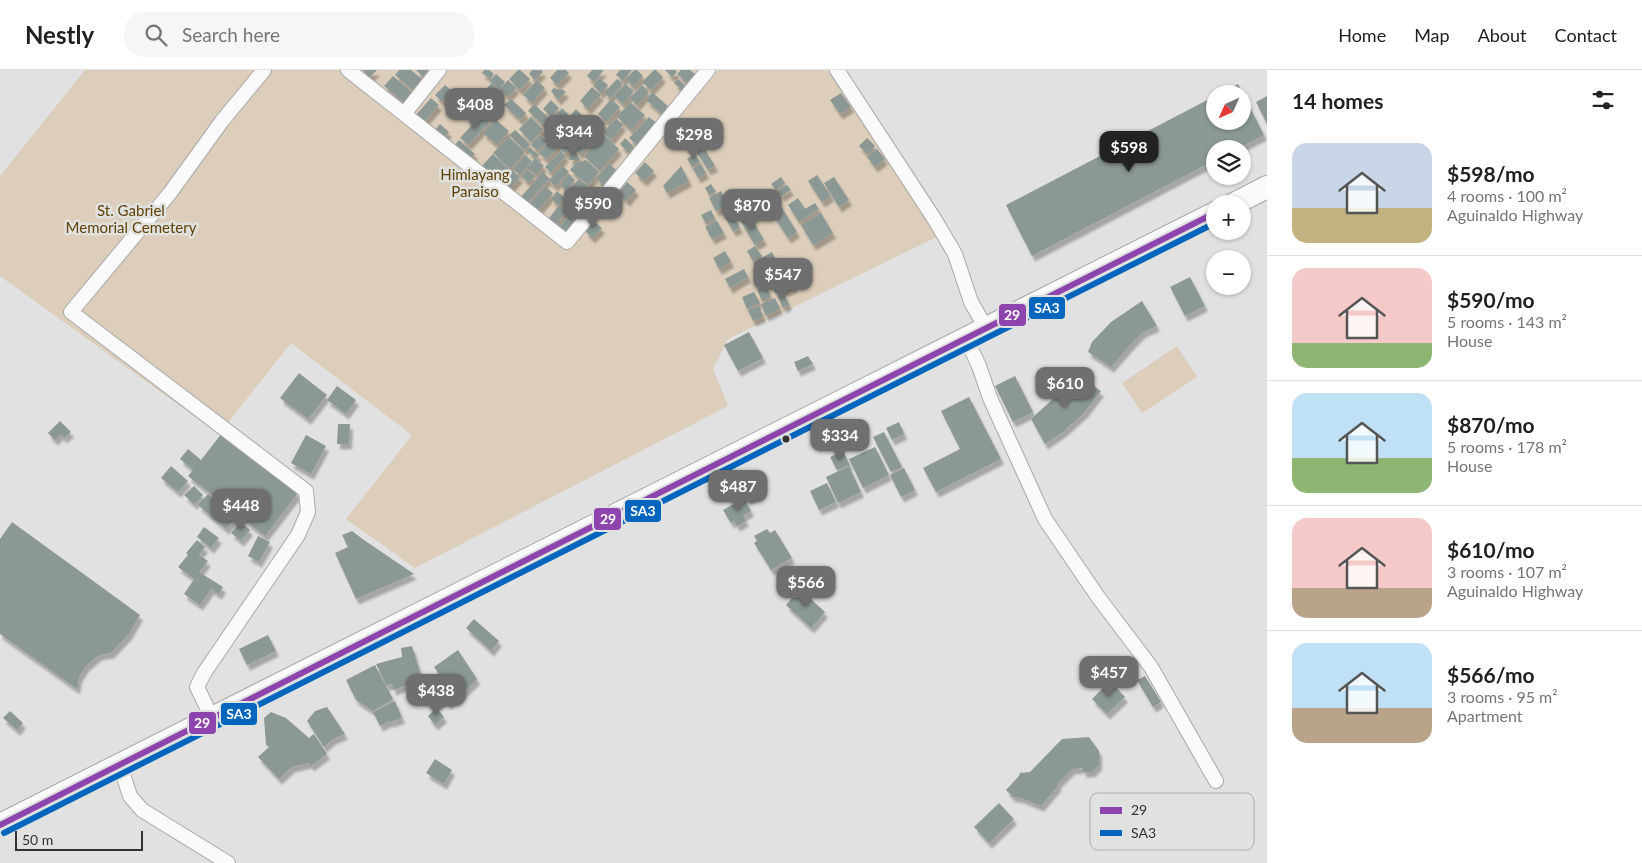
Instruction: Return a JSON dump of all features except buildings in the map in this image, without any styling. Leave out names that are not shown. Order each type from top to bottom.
[{"type":"main road","points":[[1251,195],[1267,187]]},
{"type":"main road","points":[[0,825],[1206,218]]},
{"type":"street","points":[[212,718],[197,687],[204,673],[298,535],[308,512],[306,491],[71,312],[170,193],[222,121],[264,70]]},
{"type":"street","points":[[348,70],[566,242],[708,70]]},
{"type":"street","points":[[404,114],[439,70]]},
{"type":"street","points":[[837,70],[935,220],[955,254],[971,302],[986,328]]},
{"type":"street","points":[[966,338],[979,366],[990,398],[1046,519],[1098,597],[1151,667],[1216,781]]},
{"type":"street","points":[[120,765],[130,796],[142,810],[228,863]]},
{"type":"green space","points":[[85,70],[702,70],[711,78],[718,70],[828,70],[937,237],[728,339],[713,369],[728,406],[415,568],[346,519],[412,435],[291,343],[219,434],[0,276],[0,176]]},
{"type":"green space","points":[[1177,346],[1197,377],[1142,413],[1122,383]]},
{"type":"transit line","name":"29","points":[[0,825],[1206,218]]},
{"type":"transit line","name":"SA3","points":[[4,833],[1206,228]]},
{"type":"park label","name":"Himlayang Paraiso","points":[[475,184]]},
{"type":"park label","name":"St. Gabriel Memorial Cemetery","points":[[131,220]]}]
